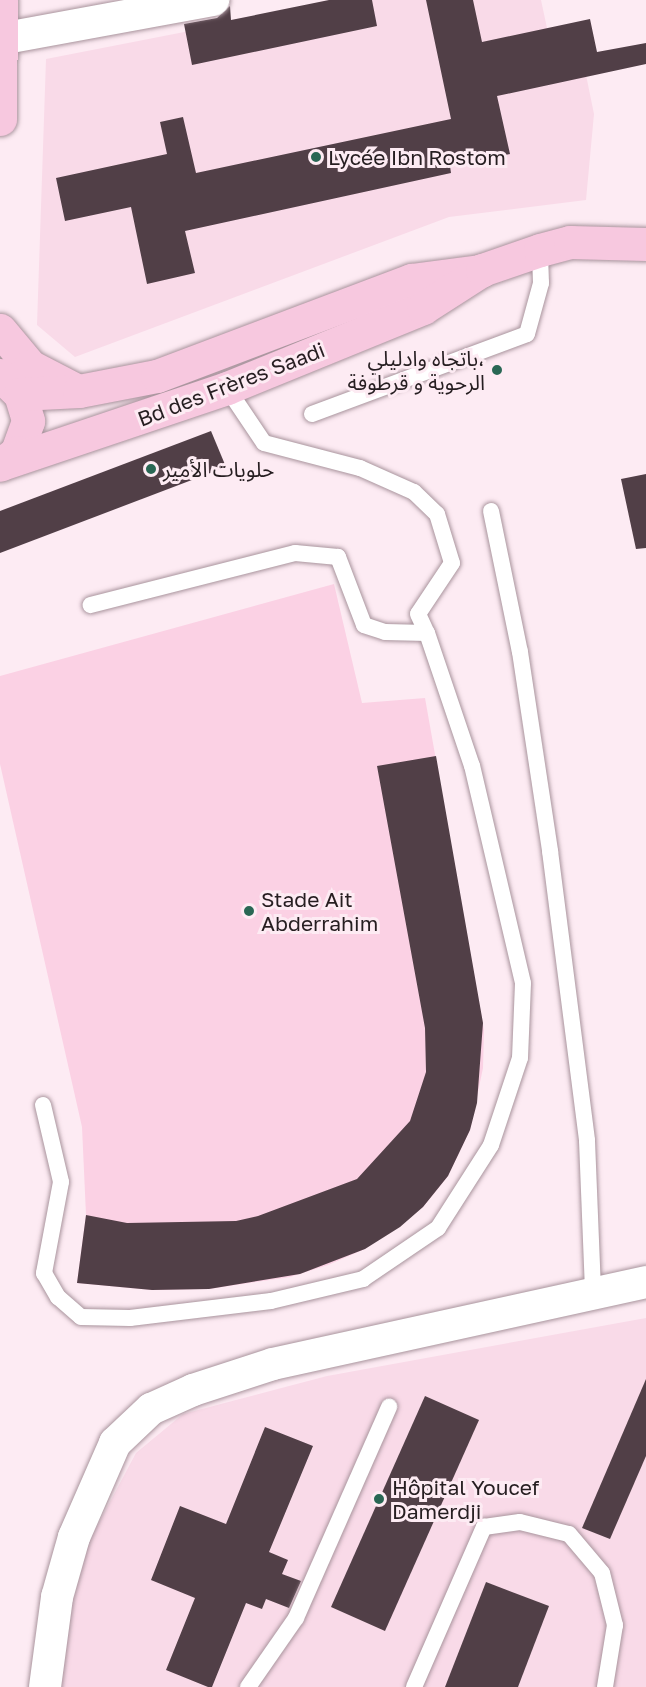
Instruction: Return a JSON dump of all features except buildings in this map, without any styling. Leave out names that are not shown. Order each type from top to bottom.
[{"type":"main road","points":[[0,119],[1,0]]},
{"type":"main road","name":"Bd des Frères Saadi","points":[[10,385],[79,391],[119,385],[197,363],[411,280],[482,270],[570,242],[646,244]]},
{"type":"main road","name":"Bd des Frères Saadi","points":[[2,464],[227,388],[423,308],[482,270]]},
{"type":"main road","points":[[0,330],[30,366],[79,391]]},
{"type":"main road","points":[[2,464],[25,437],[28,421],[10,385]]},
{"type":"street","points":[[1,39],[213,0]]},
{"type":"street","points":[[45,1687],[57,1597],[74,1537],[115,1443],[151,1409],[193,1390],[273,1364],[646,1282]]},
{"type":"lane","points":[[312,414],[527,334],[541,283],[540,250]]},
{"type":"lane","points":[[43,1105],[62,1182],[44,1273],[58,1297],[81,1317],[130,1318],[271,1301],[363,1279],[438,1228],[491,1145],[520,1058],[523,983],[472,766],[428,633],[418,614],[452,563],[437,514],[414,492],[360,468],[264,443],[227,388]]},
{"type":"lane","points":[[491,511],[520,652],[550,851],[587,1141],[593,1293]]},
{"type":"lane","points":[[91,605],[296,553],[338,557],[364,625],[385,632],[428,633]]},
{"type":"lane","points":[[248,1687],[296,1618],[389,1407]]},
{"type":"lane","points":[[414,1687],[484,1527],[520,1521],[569,1534],[602,1573],[615,1625],[605,1687]]},
{"type":"shaded area","name":"Lycée Ibn Rostom","points":[[348,0],[541,0],[547,28],[576,26],[594,114],[586,200],[449,217],[75,357],[37,325],[46,59]]},
{"type":"shaded area","name":"Stade Ait Abderrahim","points":[[334,584],[362,703],[425,698],[484,1030],[483,1068],[470,1130],[448,1176],[423,1207],[365,1249],[328,1265],[290,1277],[209,1289],[152,1290],[77,1283],[86,1215],[82,1127],[0,764],[0,676]]},
{"type":"shaded area","name":"Hôpital Youcef Damerdji","points":[[646,1318],[646,1687],[56,1687],[59,1624],[87,1545],[136,1453],[183,1414],[327,1376]]},
{"type":"place","name":"Lycée Ibn Rostom","points":[[316,157]]},
{"type":"place","name":"باتجاه وادليلي، الرحوية و قرطوفة","points":[[497,370]]},
{"type":"place","name":"حلويات الأمير","points":[[151,469]]},
{"type":"place","name":"Stade Ait Abderrahim","points":[[249,911]]},
{"type":"place","name":"Hôpital Youcef Damerdji","points":[[379,1499]]}]
